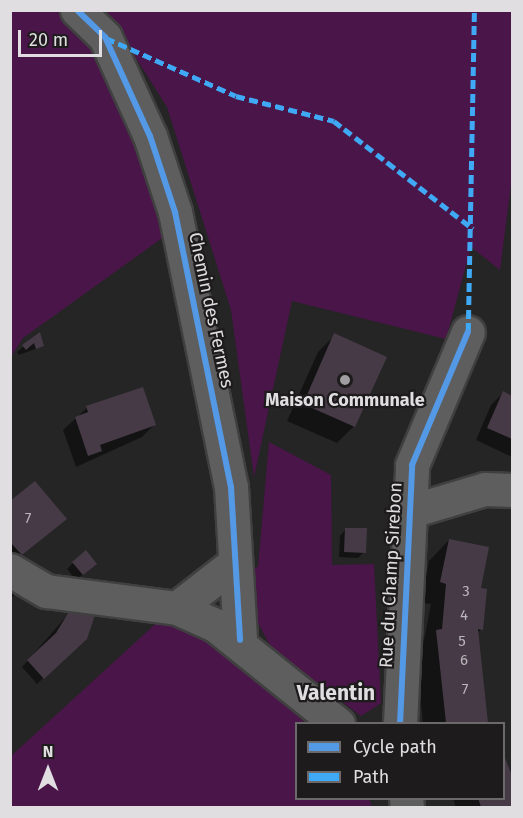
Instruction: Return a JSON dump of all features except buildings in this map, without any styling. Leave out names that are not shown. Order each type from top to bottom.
[{"type":"street","name":"Chemin des Fermes","points":[[77,10],[105,37],[150,136],[175,212],[231,487],[232,565],[240,640]]},
{"type":"street","name":"Rue du Champ Sirebon","points":[[400,722],[412,465],[468,332]]},
{"type":"street","name":"Rue du Champ Sirebon","points":[[411,511],[485,489],[513,490]]},
{"type":"street","points":[[177,609],[232,565]]},
{"type":"street","points":[[10,570],[46,591],[177,609],[240,640],[337,722]]},
{"type":"shaded area","points":[[11,11],[64,11],[98,43],[165,236],[23,338],[11,357]]},
{"type":"shaded area","points":[[106,11],[512,11],[512,177],[500,270],[471,247],[446,339],[292,301],[254,477],[231,310],[167,107]]},
{"type":"shaded area","points":[[269,442],[331,475],[332,565],[374,564],[381,703],[361,716],[272,649],[258,623],[250,568],[258,567]]},
{"type":"shaded area","points":[[163,617],[211,636],[304,722],[295,722],[295,800],[369,800],[372,807],[11,808],[11,756]]},
{"type":"marked path","points":[[468,332],[474,10]]},
{"type":"marked path","points":[[106,38],[236,96],[334,121],[473,229]]},
{"type":"cycle path","points":[[77,10],[105,37],[150,136],[175,212],[231,487],[240,640]]},
{"type":"cycle path","points":[[400,722],[412,465],[468,332]]},
{"type":"place","name":"Maison Communale","points":[[345,380]]},
{"type":"district","name":"Valentin","points":[[336,693]]}]
